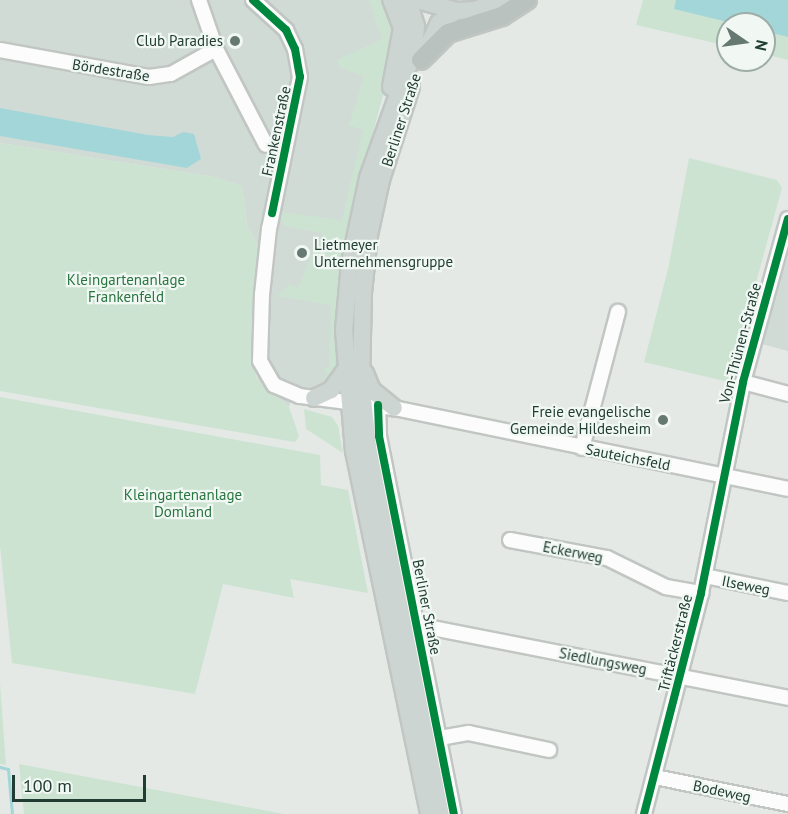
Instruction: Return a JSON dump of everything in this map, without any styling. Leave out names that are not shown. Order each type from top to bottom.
[{"type":"highway","points":[[421,60],[448,33],[502,16],[526,0]]},
{"type":"main road","points":[[376,149],[402,38],[400,18],[391,0]]},
{"type":"main road","name":"Berliner Straße","points":[[371,405],[353,366],[347,283],[376,149],[414,50],[416,26],[408,0]]},
{"type":"main road","points":[[418,0],[456,11],[474,10],[502,0]]},
{"type":"main road","name":"Berliner Straße","points":[[353,366],[373,217],[389,155],[421,60],[440,23],[456,11]]},
{"type":"main road","points":[[307,397],[331,390],[353,366],[372,390],[371,405],[429,814]]},
{"type":"main road","points":[[371,405],[441,814]]},
{"type":"street","name":"Frankenstraße","points":[[199,0],[216,49],[266,145]]},
{"type":"street","name":"Frankenstraße","points":[[253,0],[286,30],[295,49],[300,77],[269,228],[260,348],[265,374],[274,385],[307,397]]},
{"type":"street","name":"Bördestraße","points":[[0,50],[149,77],[171,74],[216,49]]},
{"type":"street","name":"Von-Thünen-Straße","points":[[723,476],[742,381],[788,219]]},
{"type":"street","points":[[582,448],[618,312]]},
{"type":"street","name":"Von-Thünen-Straße","points":[[742,381],[788,394]]},
{"type":"street","points":[[307,397],[371,405]]},
{"type":"street","name":"Sauteichsfeld","points":[[371,405],[788,489]]},
{"type":"street","name":"Berliner Straße","points":[[371,405],[377,421],[454,814]]},
{"type":"street","name":"Triftäckerstraße","points":[[647,812],[705,576],[723,476]]},
{"type":"street","name":"Eckerweg","points":[[510,540],[607,558],[666,587],[701,593]]},
{"type":"street","name":"Ilseweg","points":[[705,576],[788,593]]},
{"type":"street","name":"Siedlungsweg","points":[[417,626],[788,698]]},
{"type":"street","points":[[440,738],[469,734],[549,750]]},
{"type":"street","name":"Bodeweg","points":[[655,777],[788,804]]},
{"type":"shaded area","points":[[0,0],[386,0],[386,84],[359,183],[337,324],[339,402],[292,394],[289,407],[258,381],[252,348],[258,246],[247,225],[242,186],[214,177],[0,143]]},
{"type":"shaded area","points":[[788,256],[788,351],[762,344]]},
{"type":"green space","points":[[369,0],[386,0],[395,25],[386,84],[359,183],[334,336],[336,373],[319,391],[304,388],[319,388],[328,373],[323,369],[329,367],[331,305],[277,296],[290,284],[298,288],[315,248],[319,249],[322,233],[284,226],[278,212],[342,220],[363,130],[349,125],[364,76],[340,68],[337,60],[382,39]]},
{"type":"green space","points":[[643,0],[788,0],[788,60],[776,57],[776,12],[716,12],[716,43],[636,25]]},
{"type":"green space","name":"Kleingartenanlage Frankenfeld","points":[[0,143],[214,177],[242,186],[247,225],[258,246],[252,362],[258,381],[289,407],[299,436],[295,442],[0,391]]},
{"type":"green space","points":[[689,158],[777,180],[782,188],[752,297],[751,303],[757,305],[737,384],[644,362],[668,269]]},
{"type":"green space","name":"Kleingartenanlage Domland","points":[[0,397],[320,455],[321,485],[348,490],[368,593],[290,579],[294,598],[223,584],[195,694],[12,663],[0,546]]},
{"type":"green space","points":[[304,409],[332,417],[338,426],[343,453],[306,429]]},
{"type":"green space","points":[[0,683],[6,765],[0,764]]},
{"type":"green space","points":[[19,764],[284,814],[24,814]]},
{"type":"water","points":[[676,0],[788,0],[788,37],[776,34],[776,12],[716,12],[716,19],[674,9]]},
{"type":"water","points":[[0,108],[148,135],[173,137],[183,132],[194,134],[201,159],[187,168],[0,136]]},
{"type":"waterway","points":[[0,767],[8,769],[12,814]]},
{"type":"cycle path","points":[[253,0],[286,30],[295,49],[300,77],[272,213]]},
{"type":"cycle path","points":[[644,814],[701,593],[743,382],[788,219]]},
{"type":"cycle path","points":[[378,405],[379,436],[454,814]]},
{"type":"place","name":"Club Paradies","points":[[235,41]]},
{"type":"place","name":"Lietmeyer Unternehmensgruppe","points":[[302,253]]},
{"type":"place","name":"Freie evangelische Gemeinde Hildesheim","points":[[663,420]]}]
